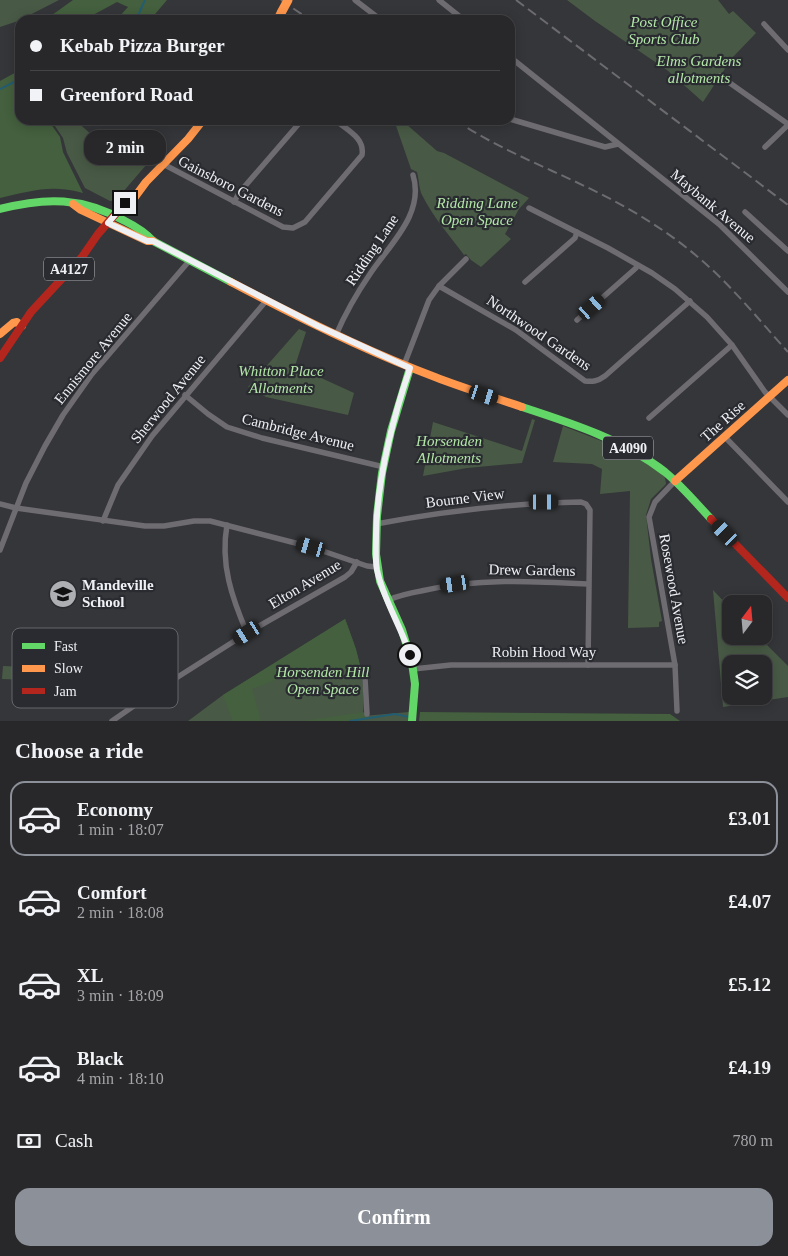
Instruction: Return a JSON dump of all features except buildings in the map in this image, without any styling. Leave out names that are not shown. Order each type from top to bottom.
[{"type":"main road","points":[[279,15],[288,0]]},
{"type":"main road","name":"A4127","points":[[0,358],[17,325],[96,239],[102,236],[125,203],[130,201],[173,153],[186,142],[199,125]]},
{"type":"main road","name":"A4090","points":[[0,209],[36,201],[49,200],[72,203],[81,210],[113,220],[147,241],[153,241],[266,301],[336,335],[457,386],[562,420],[601,436],[650,460],[675,481],[788,598]]},
{"type":"main road","points":[[0,334],[17,325]]},
{"type":"main road","points":[[407,366],[384,467],[376,524],[376,567],[406,641],[414,669],[415,688],[412,721]]},
{"type":"main road","name":"The Rise","points":[[675,481],[788,380]]},
{"type":"street","points":[[355,0],[374,15]]},
{"type":"street","points":[[439,0],[458,15]]},
{"type":"street","points":[[764,24],[788,50]]},
{"type":"street","name":"Maybank Avenue","points":[[515,61],[719,224],[787,288]]},
{"type":"street","points":[[720,76],[788,124],[765,147]]},
{"type":"street","points":[[515,120],[606,147],[618,144]]},
{"type":"street","points":[[234,202],[298,125]]},
{"type":"street","name":"Gainsboro Gardens","points":[[163,164],[283,227],[293,228],[305,222],[360,160],[364,148],[360,140],[341,125]]},
{"type":"street","name":"Ridding Lane","points":[[336,335],[361,287],[399,234],[413,209],[416,192],[414,175]]},
{"type":"street","points":[[529,208],[637,264],[675,288],[707,317],[732,345],[770,397],[788,415]]},
{"type":"street","points":[[745,212],[788,251]]},
{"type":"street","points":[[526,282],[574,238],[577,232]]},
{"type":"street","points":[[407,366],[429,300],[439,286],[466,259]]},
{"type":"street","name":"Ennismore Avenue","points":[[0,550],[35,464],[63,415],[98,367],[190,260]]},
{"type":"street","points":[[577,320],[636,268],[637,264]]},
{"type":"street","name":"Northwood Gardens","points":[[439,286],[516,330],[585,381],[592,382],[598,381],[605,376],[690,301]]},
{"type":"street","name":"Sherwood Avenue","points":[[103,521],[113,495],[125,474],[185,395],[249,324],[266,301]]},
{"type":"street","points":[[649,418],[732,345]]},
{"type":"street","name":"Cambridge Avenue","points":[[185,395],[208,414],[228,427],[262,438],[384,467]]},
{"type":"street","points":[[725,437],[788,502]]},
{"type":"street","name":"Rosewood Avenue","points":[[675,481],[655,502],[649,517],[675,665],[677,712]]},
{"type":"street","name":"Bourne View","points":[[376,524],[442,512],[510,504],[581,502],[587,505],[590,510],[588,584]]},
{"type":"street","points":[[0,504],[16,508],[146,526],[164,526],[203,520],[311,547],[376,567]]},
{"type":"street","points":[[227,525],[224,556],[228,584],[247,633]]},
{"type":"street","name":"Elton Avenue","points":[[178,677],[247,633],[345,578],[357,562]]},
{"type":"street","name":"Drew Gardens","points":[[388,600],[439,587],[483,582],[517,581],[588,584]]},
{"type":"street","points":[[588,584],[588,665]]},
{"type":"street","name":"Robin Hood Way","points":[[414,669],[451,665],[675,665]]},
{"type":"street","points":[[365,678],[367,714]]},
{"type":"street","name":"Elton Avenue","points":[[112,721],[131,708]]},
{"type":"green space","points":[[0,0],[59,0],[30,15],[15,15],[15,22],[0,27]]},
{"type":"green space","points":[[73,0],[167,0],[154,15],[121,15],[128,7],[117,2],[93,15],[52,15]]},
{"type":"green space","name":"Post Office Sports Club","points":[[567,0],[718,0],[729,14],[733,11],[756,33],[732,58],[703,102],[667,70]]},
{"type":"green space","points":[[15,73],[15,125],[52,125],[60,137],[63,152],[83,193],[72,190],[51,189],[31,191],[0,198],[0,81]]},
{"type":"green space","points":[[54,125],[81,125],[110,151],[120,140],[147,164],[116,200],[110,201],[85,188],[67,153],[63,138]]},
{"type":"green space","name":"Ridding Lane Open Space","points":[[396,125],[407,125],[437,151],[529,198],[519,209],[505,234],[511,239],[481,267],[471,260],[466,254],[464,255],[436,219],[421,193],[417,172],[411,169]]},
{"type":"green space","name":"Whitton Place Allotments","points":[[299,329],[306,332],[295,366],[354,393],[348,415],[266,397],[248,387]]},
{"type":"green space","name":"Horsenden Allotments","points":[[532,419],[535,420],[522,463],[467,468],[423,476],[433,422],[522,451]]},
{"type":"green space","points":[[563,426],[632,455],[657,469],[664,476],[666,484],[651,499],[646,515],[651,559],[662,621],[659,622],[659,627],[628,628],[630,491],[600,494],[602,469],[592,464],[553,462]]},
{"type":"green space","points":[[713,590],[722,600],[722,645],[767,645],[788,666],[788,697],[772,699],[772,655],[722,655],[722,695]]},
{"type":"green space","name":"Horsenden Hill Open Space","points":[[345,619],[360,666],[364,703],[363,716],[409,712],[409,721],[188,721],[223,695]]},
{"type":"green space","points":[[345,619],[362,673],[322,668],[285,676],[252,689],[261,721],[233,721],[223,695]]},
{"type":"green space","points":[[3,666],[12,666],[12,679],[2,679]]},
{"type":"green space","points":[[366,712],[367,718],[350,721],[303,721]]},
{"type":"green space","points":[[420,712],[670,714],[680,721],[419,721]]},
{"type":"waterway","points":[[138,15],[145,0]]},
{"type":"waterway","points":[[0,89],[15,82]]},
{"type":"waterway","points":[[350,721],[395,714],[409,717]]},
{"type":"railway","points":[[281,0],[303,15]]},
{"type":"railway","points":[[516,0],[788,205]]},
{"type":"railway","points":[[463,125],[518,155],[606,197],[664,232],[691,251],[723,280],[788,352]]},
{"type":"traffic: fast","points":[[0,209],[48,201],[79,203],[94,207],[129,223],[153,241],[231,282]]},
{"type":"traffic: fast","points":[[410,368],[391,431],[382,473],[377,516],[376,554],[380,581],[402,630],[412,663],[415,684],[412,721]]},
{"type":"traffic: fast","points":[[522,407],[578,426],[615,442],[649,461],[671,477],[711,519]]},
{"type":"traffic: slow","points":[[281,13],[288,0]]},
{"type":"traffic: slow","points":[[129,205],[146,182],[199,125]]},
{"type":"traffic: slow","points":[[73,204],[81,210],[147,241],[153,241]]},
{"type":"traffic: slow","points":[[231,282],[357,345],[446,381],[522,407]]},
{"type":"traffic: slow","points":[[0,334],[13,323],[17,322],[22,326]]},
{"type":"traffic: slow","points":[[675,481],[788,380]]},
{"type":"traffic: jam","points":[[0,358],[31,312],[82,257],[98,234],[125,203],[130,201]]},
{"type":"traffic: jam","points":[[711,519],[788,598]]},
{"type":"place","name":"Mandeville School","points":[[63,594]]},
{"type":"route","points":[[125,203],[108,223],[147,241],[153,241],[266,301],[410,368],[392,428],[379,494],[376,524],[376,567],[379,579],[406,641],[410,655]]},
{"type":"park label","name":"Elms Gardens allotments","points":[[699,70]]}]
